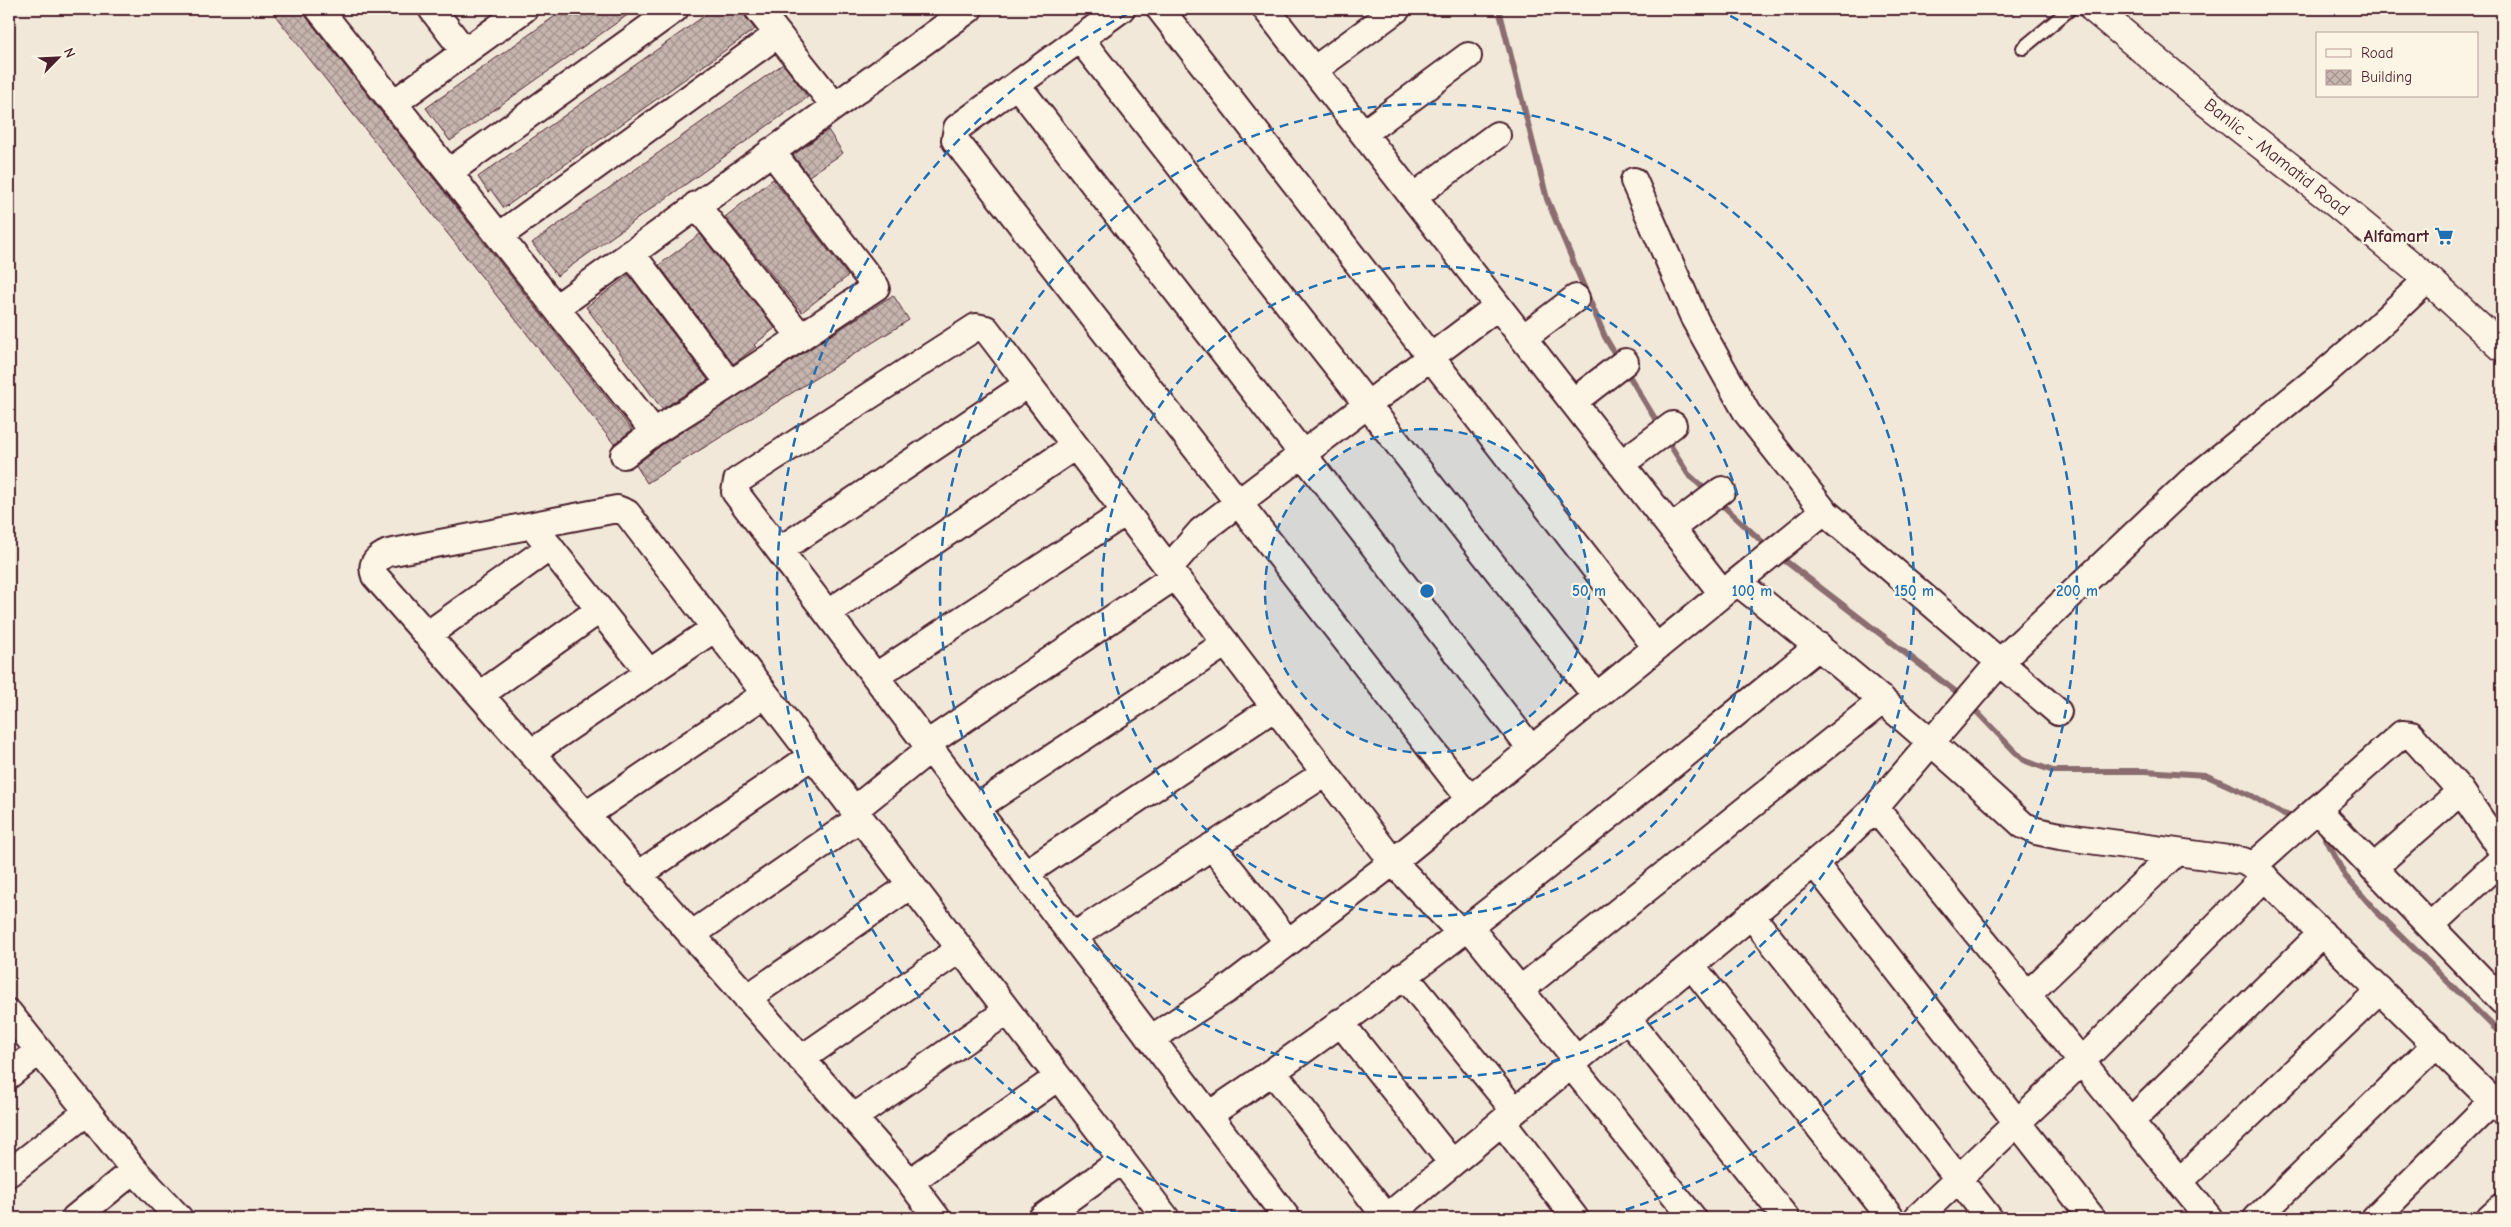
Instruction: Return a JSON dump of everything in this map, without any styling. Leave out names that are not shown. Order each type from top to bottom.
[{"type":"main road","name":"Banlic - Mamatid Road","points":[[2094,9],[2428,279],[2502,347]]},
{"type":"street","points":[[319,9],[654,432]]},
{"type":"street","points":[[432,9],[465,52]]},
{"type":"street","points":[[394,102],[524,9]]},
{"type":"street","points":[[449,172],[675,9]]},
{"type":"street","points":[[758,9],[834,105]]},
{"type":"street","points":[[556,308],[969,9]]},
{"type":"street","points":[[1122,9],[957,128],[956,140],[1470,799]]},
{"type":"street","points":[[1160,9],[1656,647]]},
{"type":"street","points":[[1266,9],[1672,528],[1730,588],[1819,646],[1932,742],[2023,825],[2036,831],[2060,836],[2243,861],[2259,872],[2498,1106],[2375,1218]]},
{"type":"street","points":[[1314,70],[1397,9]]},
{"type":"street","points":[[499,236],[778,34]]},
{"type":"street","points":[[1080,39],[1596,696]]},
{"type":"street","points":[[1364,133],[1468,56]]},
{"type":"street","points":[[1016,85],[1531,749]]},
{"type":"street","points":[[1413,197],[1497,135]]},
{"type":"street","points":[[624,456],[654,432],[876,287],[771,151]]},
{"type":"street","points":[[1634,181],[1695,320],[1746,413],[1824,511],[2058,712]]},
{"type":"street","points":[[696,205],[801,337]]},
{"type":"street","points":[[631,253],[730,384]]},
{"type":"street","points":[[1272,1072],[1386,1218],[1844,839],[1875,808],[2000,662],[2191,481],[2330,367],[2428,279]]},
{"type":"street","points":[[1524,338],[1576,298]]},
{"type":"street","points":[[692,935],[857,814],[929,746],[1172,572],[1201,531],[1498,306]]},
{"type":"street","points":[[1287,1218],[1210,1114],[735,492],[737,481],[976,327],[986,329],[1393,862],[1465,930],[1520,990],[1693,1218]]},
{"type":"street","points":[[1573,402],[1625,362]]},
{"type":"street","points":[[780,550],[1028,384]]},
{"type":"street","points":[[1622,464],[1673,425]]},
{"type":"street","points":[[828,613],[1075,446]]},
{"type":"street","points":[[1672,528],[1722,490]]},
{"type":"street","points":[[937,1218],[910,1182],[375,576],[372,570],[374,562],[388,553],[617,509],[627,513],[1166,1218]]},
{"type":"street","points":[[1152,1038],[1226,990],[1393,862],[1824,511]]},
{"type":"street","points":[[876,676],[1126,512]]},
{"type":"street","points":[[533,526],[649,672]]},
{"type":"street","points":[[427,635],[550,547]]},
{"type":"street","points":[[480,695],[599,610]]},
{"type":"street","points":[[531,753],[714,628]]},
{"type":"street","points":[[976,808],[1226,643]]},
{"type":"street","points":[[1210,1114],[1272,1072],[1465,930],[1819,646]]},
{"type":"street","points":[[586,815],[765,694]]},
{"type":"street","points":[[1520,990],[1883,700]]},
{"type":"street","points":[[1026,873],[1275,707]]},
{"type":"street","points":[[1917,1218],[2081,1062],[2317,809],[2402,734],[2411,735],[2461,791],[2502,850]]},
{"type":"street","points":[[638,875],[812,756]]},
{"type":"street","points":[[1074,936],[1325,773]]},
{"type":"street","points":[[2373,868],[2461,791]]},
{"type":"street","points":[[1875,808],[2209,1218]]},
{"type":"street","points":[[2317,809],[2430,926],[2501,996]]},
{"type":"street","points":[[1212,846],[1288,942]]},
{"type":"street","points":[[2026,995],[2176,852]]},
{"type":"street","points":[[2430,926],[2502,859]]},
{"type":"street","points":[[1814,863],[2092,1218]]},
{"type":"street","points":[[747,998],[911,885]]},
{"type":"street","points":[[1751,915],[1989,1218]]},
{"type":"street","points":[[2130,1122],[2322,934]]},
{"type":"street","points":[[801,1059],[960,949]]},
{"type":"street","points":[[1691,965],[1892,1218]]},
{"type":"street","points":[[1404,975],[1509,1117],[1575,1218]]},
{"type":"street","points":[[2179,1182],[2380,990]]},
{"type":"street","points":[[853,1118],[1007,1011]]},
{"type":"street","points":[[9,1013],[134,1170],[180,1218]]},
{"type":"street","points":[[1627,1018],[1786,1218]]},
{"type":"street","points":[[1340,1022],[1452,1163]]},
{"type":"street","points":[[2257,1218],[2436,1044]]},
{"type":"street","points":[[9,1075],[39,1051]]},
{"type":"street","points":[[910,1182],[1058,1077]]},
{"type":"street","points":[[9,1173],[87,1112]]},
{"type":"street","points":[[1042,1218],[1122,1160]]},
{"type":"street","points":[[75,1218],[134,1170]]},
{"type":"street","points":[[2490,1218],[2502,1207]]},
{"type":"lane","points":[[2023,48],[2070,9]]},
{"type":"building","points":[[270,9],[300,9],[632,430],[614,444]]},
{"type":"building","points":[[565,9],[636,9],[450,141],[426,108]]},
{"type":"building","points":[[714,9],[743,9],[746,18],[755,29],[504,208],[491,190],[488,192],[478,177]]},
{"type":"building","points":[[783,64],[808,97],[557,276],[532,243]]},
{"type":"building","points":[[828,130],[843,153],[809,176],[793,155]]},
{"type":"building","points":[[773,179],[848,276],[802,312],[725,217]]},
{"type":"building","points":[[700,234],[775,328],[754,345],[756,347],[733,364],[659,265]]},
{"type":"building","points":[[629,275],[708,380],[662,409],[586,307]]},
{"type":"building","points":[[893,295],[909,320],[647,483],[636,465],[663,444]]},
{"type":"waterway","points":[[1499,9],[1547,199],[1605,337],[1618,359]]},
{"type":"waterway","points":[[1625,369],[1660,427]]},
{"type":"waterway","points":[[1666,438],[1688,474],[1709,493]]},
{"type":"waterway","points":[[1718,501],[1769,548]]},
{"type":"waterway","points":[[1779,556],[1956,692]]},
{"type":"waterway","points":[[1977,712],[2023,760],[2053,771],[2145,771],[2205,775],[2252,796],[2281,813],[2296,818]]},
{"type":"waterway","points":[[2321,829],[2345,876],[2375,910],[2502,1035]]},
{"type":"place","name":"Alfamart","points":[[2444,236]]}]
